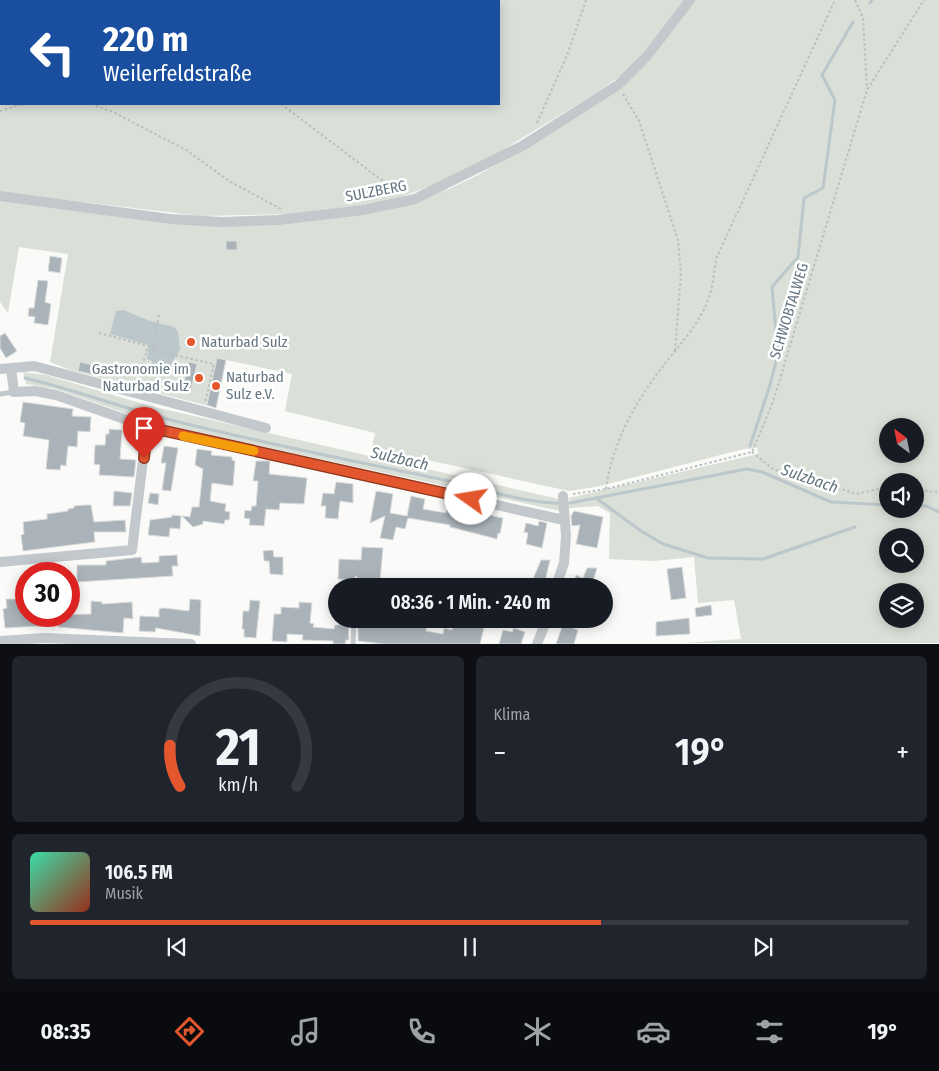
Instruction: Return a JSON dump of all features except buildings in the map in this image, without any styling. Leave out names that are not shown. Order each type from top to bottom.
[{"type":"street","name":"SULZBERG","points":[[0,196],[170,219],[222,222],[288,219],[363,210],[416,199],[522,146],[618,85],[647,56],[690,0]]},
{"type":"street","points":[[0,370],[40,368],[266,428]]},
{"type":"street","points":[[11,369],[14,392],[35,391],[56,395],[147,427],[564,507],[566,536],[564,562],[559,578]]},
{"type":"street","points":[[0,562],[132,550],[147,427]]},
{"type":"street","points":[[537,644],[543,628]]},
{"type":"street","points":[[0,641],[44,638],[191,644]]},
{"type":"lane","points":[[0,394],[14,392]]},
{"type":"lane","points":[[353,644],[354,628]]},
{"type":"path","points":[[537,124],[568,53],[586,0]]},
{"type":"path","points":[[606,489],[609,464],[624,424],[675,351],[690,335],[709,299],[716,258],[835,0]]},
{"type":"path","points":[[855,0],[862,18],[868,90]]},
{"type":"path","name":"SCHWOBTALWEG","points":[[752,452],[773,402],[868,90],[924,0]]},
{"type":"path","points":[[618,85],[639,121],[678,240],[681,273],[675,351]]},
{"type":"path","points":[[0,111],[20,105]]},
{"type":"path","points":[[94,105],[113,112],[186,150],[229,181],[286,212],[288,219]]},
{"type":"path","points":[[282,105],[380,179],[416,199]]},
{"type":"path","points":[[152,347],[159,315]]},
{"type":"path","points":[[99,333],[152,347],[152,350],[214,364],[204,407]]},
{"type":"path","points":[[140,375],[148,346]]},
{"type":"path","points":[[564,507],[606,489],[752,452],[773,470],[808,483],[833,486],[856,494],[879,489]]},
{"type":"path","points":[[924,491],[939,492]]},
{"type":"shaded area","points":[[500,0],[684,0],[643,53],[623,74],[596,93],[475,167],[446,181],[400,197],[363,205],[290,214],[200,216],[0,192],[0,105],[500,105]]},
{"type":"shaded area","points":[[695,0],[939,0],[939,643],[684,643],[741,639],[734,600],[698,603],[694,557],[654,561],[609,559],[610,513],[598,506],[569,508],[569,498],[758,454],[757,448],[744,449],[596,487],[569,491],[372,448],[375,433],[285,411],[292,374],[226,360],[216,408],[70,370],[50,362],[68,254],[19,247],[8,313],[0,302],[0,200],[169,224],[403,205],[449,189],[480,174],[601,100],[687,11]]},
{"type":"shaded area","points":[[123,310],[150,321],[174,327],[178,332],[180,349],[171,365],[151,365],[152,361],[147,359],[149,345],[110,334],[116,311]]},
{"type":"shaded area","points":[[23,372],[46,375],[150,406],[559,499],[560,511],[151,422],[56,389],[26,384]]},
{"type":"waterway","points":[[750,446],[778,354],[772,287],[798,257],[804,198],[823,188],[835,100],[822,75],[853,22]]},
{"type":"waterway","name":"Sulzbach","points":[[25,378],[198,427],[538,502],[570,503],[747,469],[762,472],[831,502],[879,505]]},
{"type":"waterway","points":[[596,498],[641,531],[663,544],[708,558],[763,559],[855,527]]},
{"type":"waterway","name":"Sulzbach","points":[[924,506],[939,512]]},
{"type":"slow traffic","points":[[183,436],[254,451]]},
{"type":"place","name":"Naturbad Sulz","points":[[191,342]]},
{"type":"place","name":"Gastronomie im Naturbad Sulz","points":[[199,378]]},
{"type":"place","name":"Naturbad Sulz e.V.","points":[[216,386]]},
{"type":"route","points":[[144,458],[147,427],[194,439],[471,499]]}]
